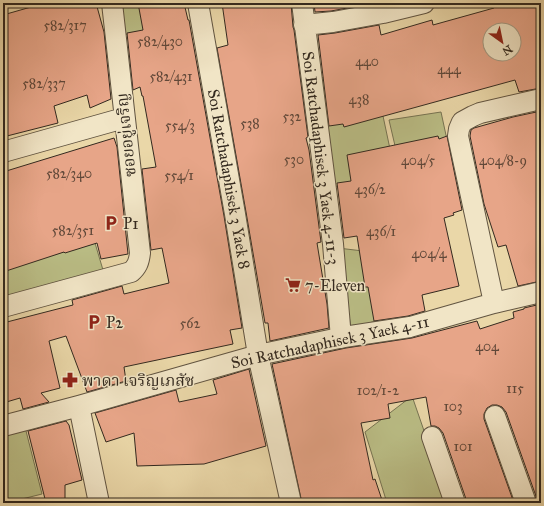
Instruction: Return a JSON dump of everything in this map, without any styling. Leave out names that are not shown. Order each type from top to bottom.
[{"type":"street","name":"ซอยอยู่เจริญ","points":[[3,307],[131,272],[137,267],[140,253],[112,3]]},
{"type":"street","name":"Soi Ratchadaphisek 3 Yaek 8","points":[[198,3],[234,206],[258,355],[291,503]]},
{"type":"street","name":"Soi Ratchadaphisek 3 Yaek 4-11-3","points":[[302,3],[333,244],[341,338]]},
{"type":"street","points":[[304,25],[333,22],[383,13],[424,3]]},
{"type":"street","points":[[494,303],[458,136],[459,129],[462,122],[480,114],[541,99]]},
{"type":"street","points":[[3,152],[124,118]]},
{"type":"street","name":"Soi Ratchadaphisek 3 Yaek 4-11","points":[[3,426],[258,355],[341,338],[410,327],[494,303],[541,292]]},
{"type":"street","points":[[79,406],[100,503]]},
{"type":"street","points":[[495,416],[526,503]]},
{"type":"street","points":[[432,437],[455,503]]},
{"type":"green space","points":[[140,3],[145,31],[124,35],[119,7]]},
{"type":"green space","points":[[339,76],[383,116],[390,149],[356,187],[329,186],[319,78]]},
{"type":"green space","points":[[441,112],[455,177],[396,150],[389,120]]},
{"type":"green space","points":[[95,243],[103,270],[3,297],[3,269]]},
{"type":"green space","points":[[338,248],[363,251],[376,321],[351,328]]},
{"type":"green space","points":[[412,396],[449,503],[387,503],[365,432]]},
{"type":"green space","points":[[25,427],[42,494],[6,503],[3,492],[3,433]]},
{"type":"building","points":[[45,3],[96,3],[104,32],[111,99],[90,108],[87,95],[54,106],[58,123],[3,137],[3,15]]},
{"type":"building","points":[[138,3],[184,3],[189,20],[224,216],[242,328],[230,330],[233,344],[124,367],[126,381],[87,392],[66,336],[49,341],[60,388],[41,393],[49,402],[23,409],[20,398],[3,403],[3,323],[73,305],[72,300],[122,286],[124,294],[169,283],[162,248],[151,250],[142,169],[156,167],[143,96],[140,87],[133,90],[127,33],[143,30]]},
{"type":"building","points":[[222,3],[291,3],[308,137],[306,138],[309,150],[321,242],[317,243],[327,304],[329,328],[270,341],[268,323],[265,323],[217,48],[228,45]]},
{"type":"building","points":[[314,3],[374,3],[331,11],[315,12]]},
{"type":"building","points":[[492,3],[541,3],[541,88],[519,92],[515,80],[344,127],[343,124],[329,126],[318,35],[379,25],[381,35],[432,20],[433,25],[494,8]]},
{"type":"building","points":[[541,111],[541,281],[518,286],[506,245],[498,247],[484,204],[470,136],[471,130],[474,128]]},
{"type":"building","points":[[438,136],[439,139],[447,136],[462,210],[453,213],[454,215],[444,218],[459,286],[422,295],[425,311],[408,316],[374,321],[368,287],[365,287],[357,236],[344,238],[337,183],[351,181],[347,155]]},
{"type":"building","points":[[114,138],[117,147],[128,254],[101,259],[97,243],[3,272],[3,172]]},
{"type":"building","points":[[541,304],[541,503],[537,503],[537,499],[506,412],[502,407],[492,405],[487,408],[484,414],[484,419],[514,503],[466,503],[466,499],[443,433],[439,428],[431,426],[426,397],[388,404],[390,418],[361,423],[373,480],[375,479],[382,500],[373,503],[302,503],[272,364],[346,348],[412,338],[477,321],[480,329],[514,318],[513,312]]},
{"type":"building","points":[[249,369],[266,446],[204,464],[137,466],[134,433],[106,442],[95,413],[176,390],[179,402],[217,394],[213,380]]},
{"type":"building","points":[[66,421],[69,425],[82,480],[65,485],[65,503],[46,503],[28,431]]},
{"type":"place","name":"P1","points":[[111,223]]},
{"type":"place","name":"7-Eleven","points":[[293,285]]},
{"type":"place","name":"P2","points":[[94,322]]},
{"type":"place","name":"พาดา เจริญเภสัช","points":[[70,380]]}]
